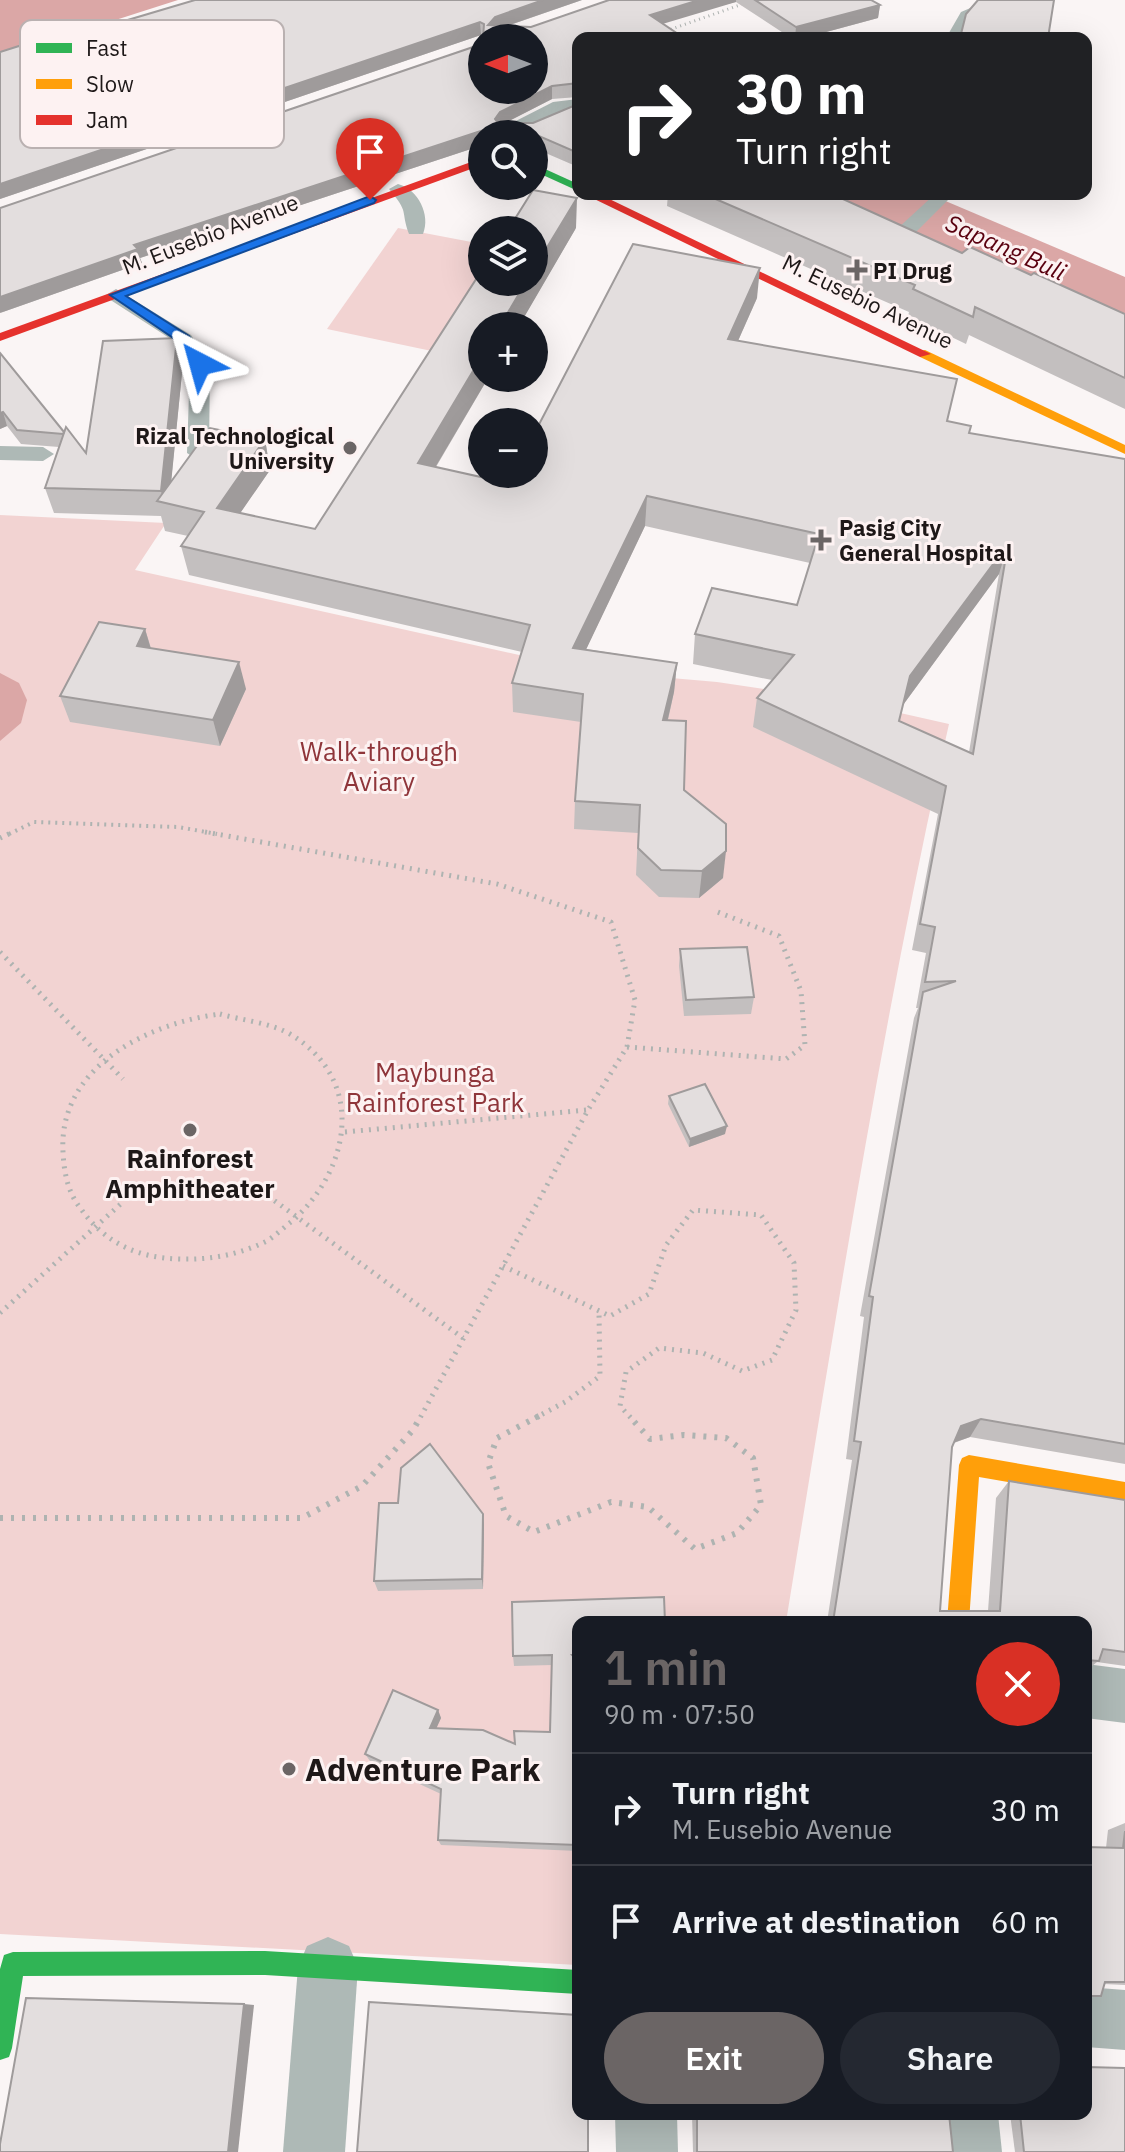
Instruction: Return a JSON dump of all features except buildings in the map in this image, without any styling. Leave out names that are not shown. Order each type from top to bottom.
[{"type":"street","points":[[539,120],[563,108],[572,107]]},
{"type":"street","name":"M. Eusebio Avenue","points":[[0,337],[468,166]]},
{"type":"street","points":[[548,174],[572,185]]},
{"type":"street","name":"M. Eusebio Avenue","points":[[603,200],[1125,450]]},
{"type":"street","points":[[958,1616],[969,1465],[1125,1492]]},
{"type":"street","points":[[1092,1692],[1125,1696]]},
{"type":"street","points":[[0,2048],[13,1964],[265,1963],[572,1982]]},
{"type":"street","points":[[314,2152],[328,1967]]},
{"type":"street","points":[[1092,2017],[1125,2020]]},
{"type":"street","points":[[646,2120],[647,2152]]},
{"type":"street","points":[[968,2120],[971,2152]]},
{"type":"lane","points":[[955,32],[957,23],[965,13],[1007,0]]},
{"type":"lane","points":[[398,189],[412,201],[417,212],[416,230]]},
{"type":"lane","points":[[905,233],[939,200]]},
{"type":"lane","points":[[116,295],[184,339],[200,364],[198,453]]},
{"type":"lane","points":[[0,453],[43,454]]},
{"type":"path","points":[[666,32],[754,0]]},
{"type":"path","points":[[0,838],[34,822],[178,827],[497,884],[611,922],[635,1000],[627,1047],[588,1110],[413,1430],[362,1486],[302,1518],[0,1518]]},
{"type":"path","points":[[627,1047],[786,1059],[805,1045],[801,991],[779,936],[715,911]]},
{"type":"path","points":[[0,952],[103,1062],[123,1079]]},
{"type":"path","points":[[235,1016],[278,1025],[302,1039],[322,1058],[336,1080],[344,1105],[345,1132],[339,1160],[326,1187],[297,1219],[251,1248],[219,1258],[185,1261],[153,1258],[123,1247],[95,1228],[78,1211],[66,1186],[61,1159],[62,1132],[72,1104],[103,1062],[132,1039],[160,1025],[190,1017],[235,1016]]},
{"type":"path","points":[[345,1132],[588,1110]]},
{"type":"path","points":[[268,1196],[463,1338]]},
{"type":"path","points":[[0,1313],[124,1201]]},
{"type":"path","points":[[503,1266],[610,1316],[649,1294],[666,1245],[693,1210],[761,1215],[794,1263],[796,1310],[772,1360],[742,1371],[703,1353],[659,1348],[626,1372],[620,1406],[650,1439],[684,1435],[726,1438],[753,1458],[761,1505],[737,1533],[695,1549],[648,1507],[611,1502],[534,1532],[506,1516],[488,1463],[497,1438],[565,1402],[600,1376],[599,1313]]},
{"type":"green space","points":[[398,228],[468,241],[468,296],[475,296],[446,354],[327,329]]},
{"type":"green space","name":"Maybunga Rainforest Park","points":[[0,515],[166,523],[135,570],[591,671],[717,682],[856,703],[949,724],[881,1060],[787,1616],[572,1616],[572,1965],[0,1934]]},
{"type":"water","points":[[0,0],[178,0],[116,20],[20,20],[20,51],[0,57]]},
{"type":"water","name":"Sapang Buli","points":[[836,200],[943,200],[1125,277],[1125,323]]},
{"type":"water","points":[[0,673],[19,683],[27,700],[21,723],[0,741]]},
{"type":"traffic: fast","points":[[548,174],[572,185]]},
{"type":"traffic: fast","points":[[0,2048],[13,1964],[265,1963],[572,1982]]},
{"type":"traffic: slow","points":[[925,354],[1125,450]]},
{"type":"traffic: slow","points":[[958,1616],[969,1465],[1125,1492]]},
{"type":"traffic: jam","points":[[0,337],[468,166]]},
{"type":"traffic: jam","points":[[603,200],[925,354]]},
{"type":"place","name":"PI Drug","points":[[857,270]]},
{"type":"place","name":"Rizal Technological University","points":[[350,448]]},
{"type":"place","name":"Pasig City General Hospital","points":[[821,540]]},
{"type":"place","name":"Rainforest Amphitheater","points":[[190,1130]]},
{"type":"place","name":"Adventure Park","points":[[289,1769]]},
{"type":"route","points":[[200,364],[184,339],[116,295],[370,200]]},
{"type":"park label","name":"Walk-through Aviary","points":[[379,766]]}]
